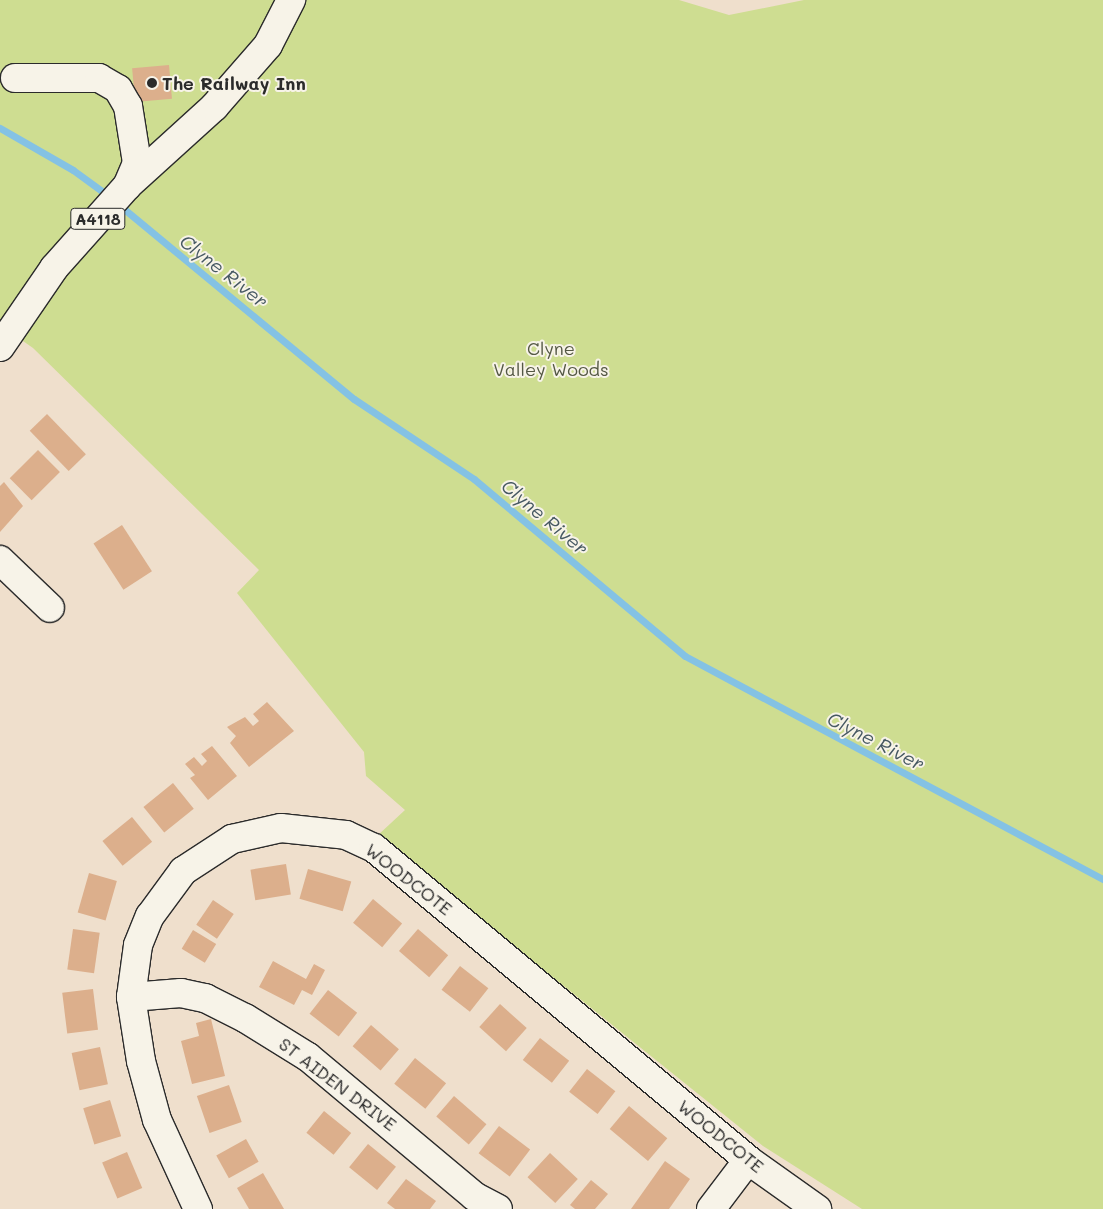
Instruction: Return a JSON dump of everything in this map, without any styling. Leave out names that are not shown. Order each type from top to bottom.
[{"type":"street","name":"A4118","points":[[0,347],[54,268],[127,186],[214,107],[268,45],[291,0]]},
{"type":"street","points":[[15,78],[99,78],[118,89],[128,106],[137,163],[127,186]]},
{"type":"street","points":[[0,560],[50,608]]},
{"type":"street","name":"WOODCOTE","points":[[198,1209],[180,1178],[157,1120],[131,997],[138,945],[150,916],[182,871],[206,853],[232,839],[281,828],[346,835],[396,864],[748,1160],[817,1209]]},
{"type":"street","name":"ST AIDEN DRIVE","points":[[131,997],[181,993],[206,998],[245,1018],[308,1057],[474,1196],[498,1209]]},
{"type":"street","points":[[711,1209],[748,1160]]},
{"type":"green space","name":"Clyne Valley Woods","points":[[0,0],[679,0],[729,15],[804,0],[1103,0],[1103,1209],[862,1209],[763,1146],[377,836],[405,810],[366,776],[364,752],[237,593],[259,570],[33,348],[0,325]]},
{"type":"building","name":"The Railway Inn","points":[[169,65],[172,99],[135,102],[132,68]]},
{"type":"building","points":[[47,414],[86,454],[69,471],[30,431]]},
{"type":"building","points":[[38,450],[60,472],[32,500],[10,478]]},
{"type":"building","points":[[4,482],[23,506],[0,532],[0,486]]},
{"type":"building","points":[[122,525],[152,571],[123,590],[93,544]]},
{"type":"building","points":[[267,702],[294,731],[249,767],[230,743],[236,736],[227,727],[245,717],[253,726],[259,721],[253,714]]},
{"type":"building","points":[[212,746],[237,776],[208,800],[190,778],[195,775],[185,764],[194,757],[202,766],[207,761],[201,754]]},
{"type":"building","points":[[173,783],[194,809],[164,833],[143,807]]},
{"type":"building","points":[[132,817],[152,842],[123,866],[102,841]]},
{"type":"building","points":[[286,864],[291,895],[255,900],[250,870]]},
{"type":"building","points":[[308,869],[351,881],[343,911],[299,899]]},
{"type":"building","points":[[89,873],[117,881],[106,920],[78,912]]},
{"type":"building","points":[[373,899],[402,923],[382,947],[353,923]]},
{"type":"building","points":[[213,900],[234,914],[217,939],[196,925]]},
{"type":"building","points":[[73,929],[100,933],[94,973],[67,970]]},
{"type":"building","points":[[418,929],[448,955],[429,977],[399,951]]},
{"type":"building","points":[[193,930],[216,944],[205,963],[182,949]]},
{"type":"building","points":[[273,961],[306,979],[314,964],[325,970],[312,995],[302,990],[294,1005],[259,987]]},
{"type":"building","points":[[460,966],[488,988],[470,1012],[442,990]]},
{"type":"building","points":[[93,989],[98,1030],[67,1033],[62,993]]},
{"type":"building","points":[[328,990],[357,1013],[339,1036],[310,1014]]},
{"type":"building","points":[[500,1004],[527,1028],[506,1051],[479,1027]]},
{"type":"building","points":[[211,1019],[225,1076],[192,1084],[181,1041],[199,1036],[196,1023]]},
{"type":"building","points":[[371,1025],[399,1049],[381,1070],[353,1046]]},
{"type":"building","points":[[540,1038],[569,1061],[552,1083],[523,1060]]},
{"type":"building","points":[[100,1047],[108,1084],[80,1090],[72,1053]]},
{"type":"building","points":[[415,1058],[446,1083],[425,1109],[394,1084]]},
{"type":"building","points":[[587,1069],[615,1091],[598,1114],[569,1092]]},
{"type":"building","points":[[229,1085],[242,1122],[210,1133],[197,1096]]},
{"type":"building","points":[[454,1096],[486,1124],[469,1145],[436,1116]]},
{"type":"building","points":[[110,1100],[121,1136],[94,1145],[83,1108]]},
{"type":"building","points":[[629,1106],[667,1138],[648,1161],[610,1129]]},
{"type":"building","points":[[324,1111],[351,1133],[334,1155],[306,1133]]},
{"type":"building","points":[[499,1126],[530,1149],[510,1177],[479,1153]]},
{"type":"building","points":[[246,1139],[259,1162],[229,1178],[216,1155]]},
{"type":"building","points":[[368,1144],[396,1167],[377,1190],[349,1167]]},
{"type":"building","points":[[127,1152],[142,1188],[117,1198],[102,1163]]},
{"type":"building","points":[[550,1153],[578,1179],[555,1203],[527,1177]]},
{"type":"building","points":[[665,1161],[690,1179],[669,1209],[631,1209]]},
{"type":"building","points":[[263,1173],[284,1209],[249,1209],[237,1188]]},
{"type":"building","points":[[406,1179],[436,1201],[430,1209],[395,1209],[387,1203]]},
{"type":"building","points":[[591,1180],[608,1194],[595,1209],[575,1209],[570,1205]]},
{"type":"waterway","name":"Clyne River","points":[[0,128],[73,170],[110,197]]},
{"type":"waterway","name":"Clyne River","points":[[118,204],[354,399],[474,479],[685,656],[1103,879]]},
{"type":"place","name":"The Railway Inn","points":[[152,83]]}]
